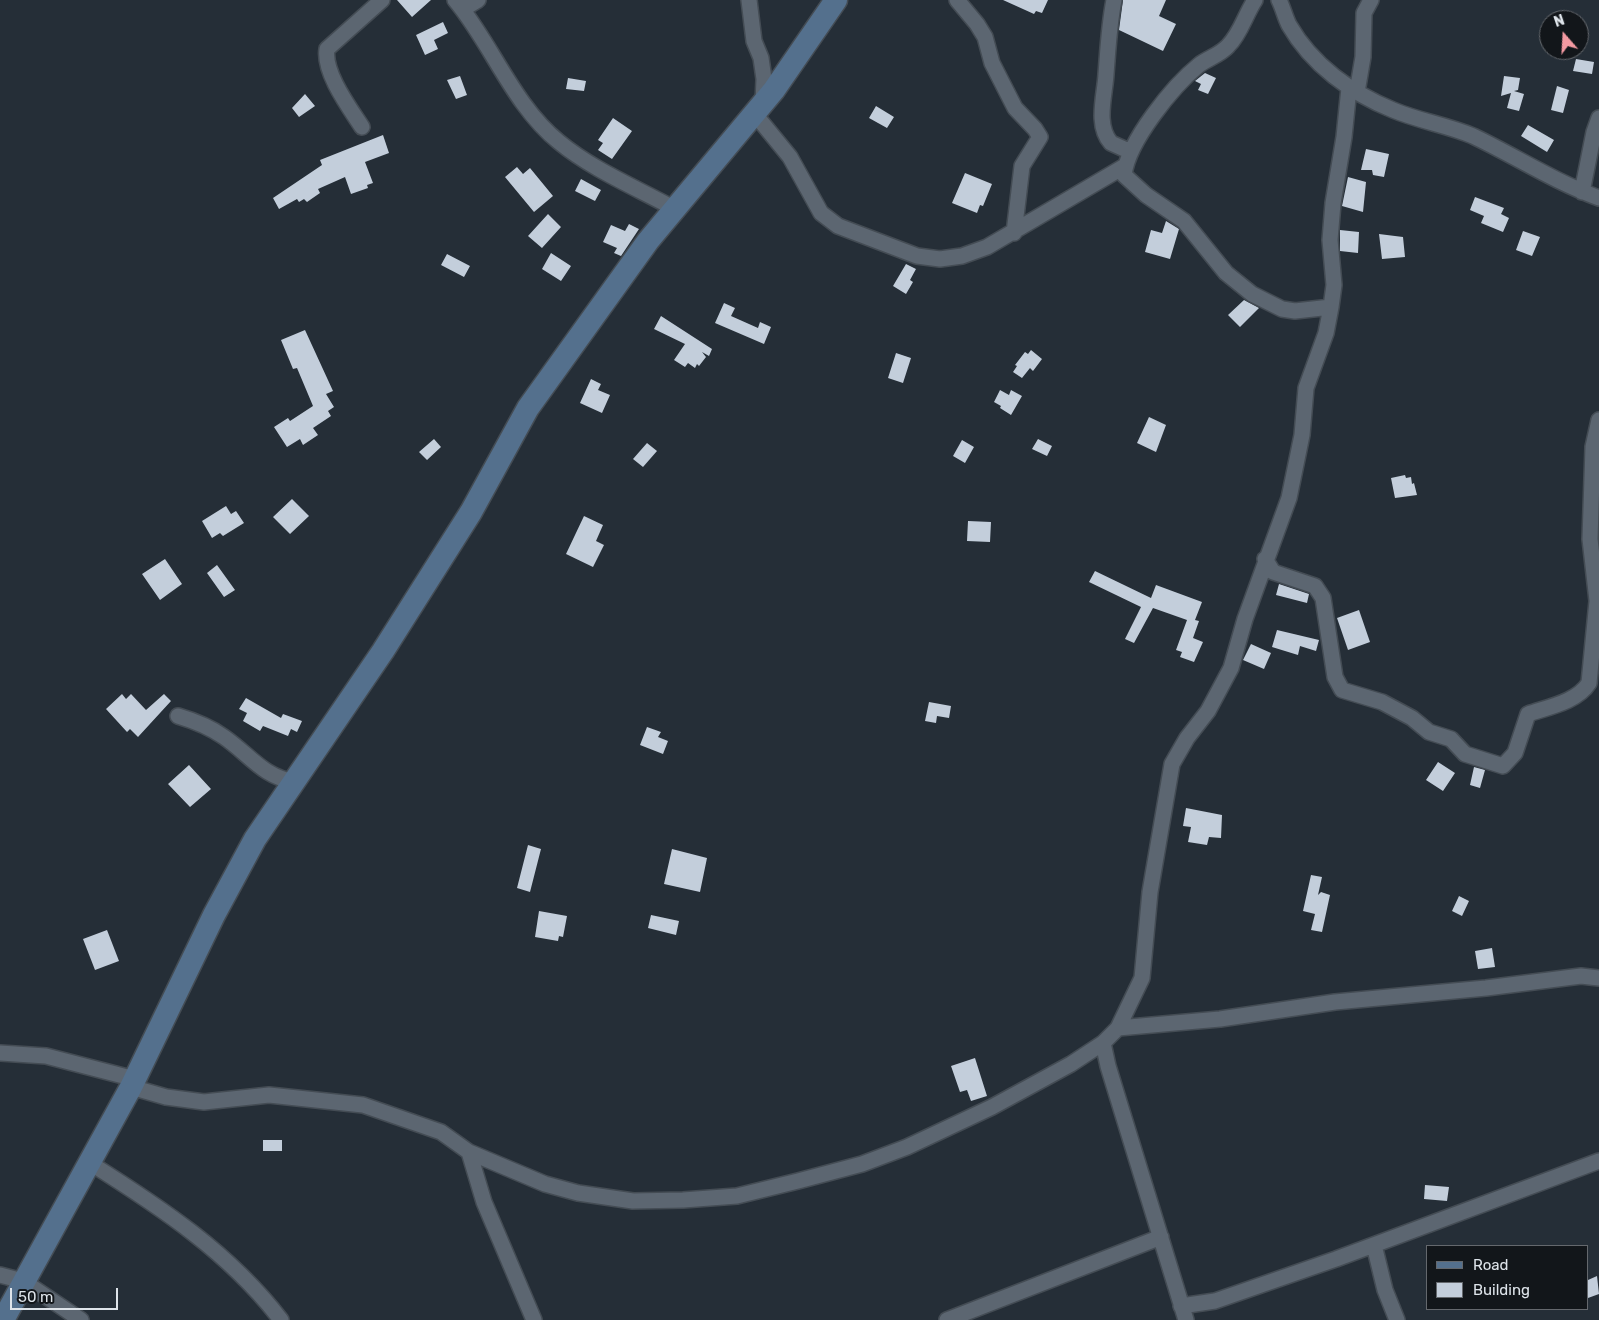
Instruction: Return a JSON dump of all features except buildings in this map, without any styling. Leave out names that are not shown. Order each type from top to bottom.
[{"type":"street","points":[[362,127],[331,74],[326,57],[327,49],[382,0]]},
{"type":"street","points":[[478,0],[459,5],[515,90],[536,118],[558,142],[590,164],[675,209]]},
{"type":"street","points":[[748,0],[754,41],[761,58],[764,79],[758,108],[790,157],[821,213],[838,226],[917,256],[940,259],[962,256],[1014,232],[1125,166]]},
{"type":"street","points":[[3,1320],[133,1083],[214,915],[255,839],[383,650],[470,512],[528,408],[648,241],[774,90],[836,0]]},
{"type":"street","points":[[957,0],[985,37],[992,63],[1014,108],[1040,136],[1022,166],[1014,232]]},
{"type":"street","points":[[1114,0],[1108,29],[1106,76],[1102,104],[1104,127],[1110,143],[1131,152]]},
{"type":"street","points":[[1255,0],[1232,42],[1186,76],[1167,97],[1134,143],[1125,166],[1124,174],[1132,183],[1184,221],[1226,273],[1252,294],[1282,309],[1295,311],[1331,307]]},
{"type":"street","points":[[1279,0],[1288,23],[1302,44],[1321,65],[1353,90],[1393,110],[1472,136],[1582,192],[1599,198]]},
{"type":"street","points":[[0,1052],[46,1056],[133,1083],[166,1097],[204,1102],[269,1095],[363,1105],[441,1132],[470,1152],[545,1184],[578,1194],[633,1201],[737,1196],[862,1164],[907,1147],[992,1107],[1071,1064],[1103,1043],[1118,1028],[1142,978],[1150,892],[1172,764],[1187,738],[1208,712],[1231,668],[1245,619],[1289,498],[1302,436],[1306,388],[1326,332],[1331,307],[1334,285],[1330,247],[1332,203],[1353,90],[1363,57],[1364,14],[1371,0]]},
{"type":"street","points":[[1582,192],[1594,132],[1599,118]]},
{"type":"street","points":[[1266,559],[1273,572],[1315,586],[1323,598],[1335,677],[1342,690],[1389,705],[1412,718],[1428,732],[1451,739],[1465,754],[1503,766],[1515,753],[1528,714],[1566,701],[1584,692],[1589,683],[1597,601],[1590,539],[1593,447],[1599,420]]},
{"type":"street","points":[[178,716],[197,721],[223,736],[266,772],[279,780],[295,782]]},
{"type":"street","points":[[1118,1028],[1220,1018],[1382,997],[1598,976]]},
{"type":"street","points":[[1103,1043],[1184,1313],[1599,1161]]},
{"type":"street","points":[[470,1152],[484,1202],[534,1320]]},
{"type":"street","points":[[90,1163],[195,1234],[228,1262],[280,1320]]},
{"type":"street","points":[[947,1320],[1161,1238]]},
{"type":"street","points":[[1374,1245],[1385,1290],[1397,1320]]},
{"type":"street","points":[[0,1275],[23,1281],[81,1320]]}]
